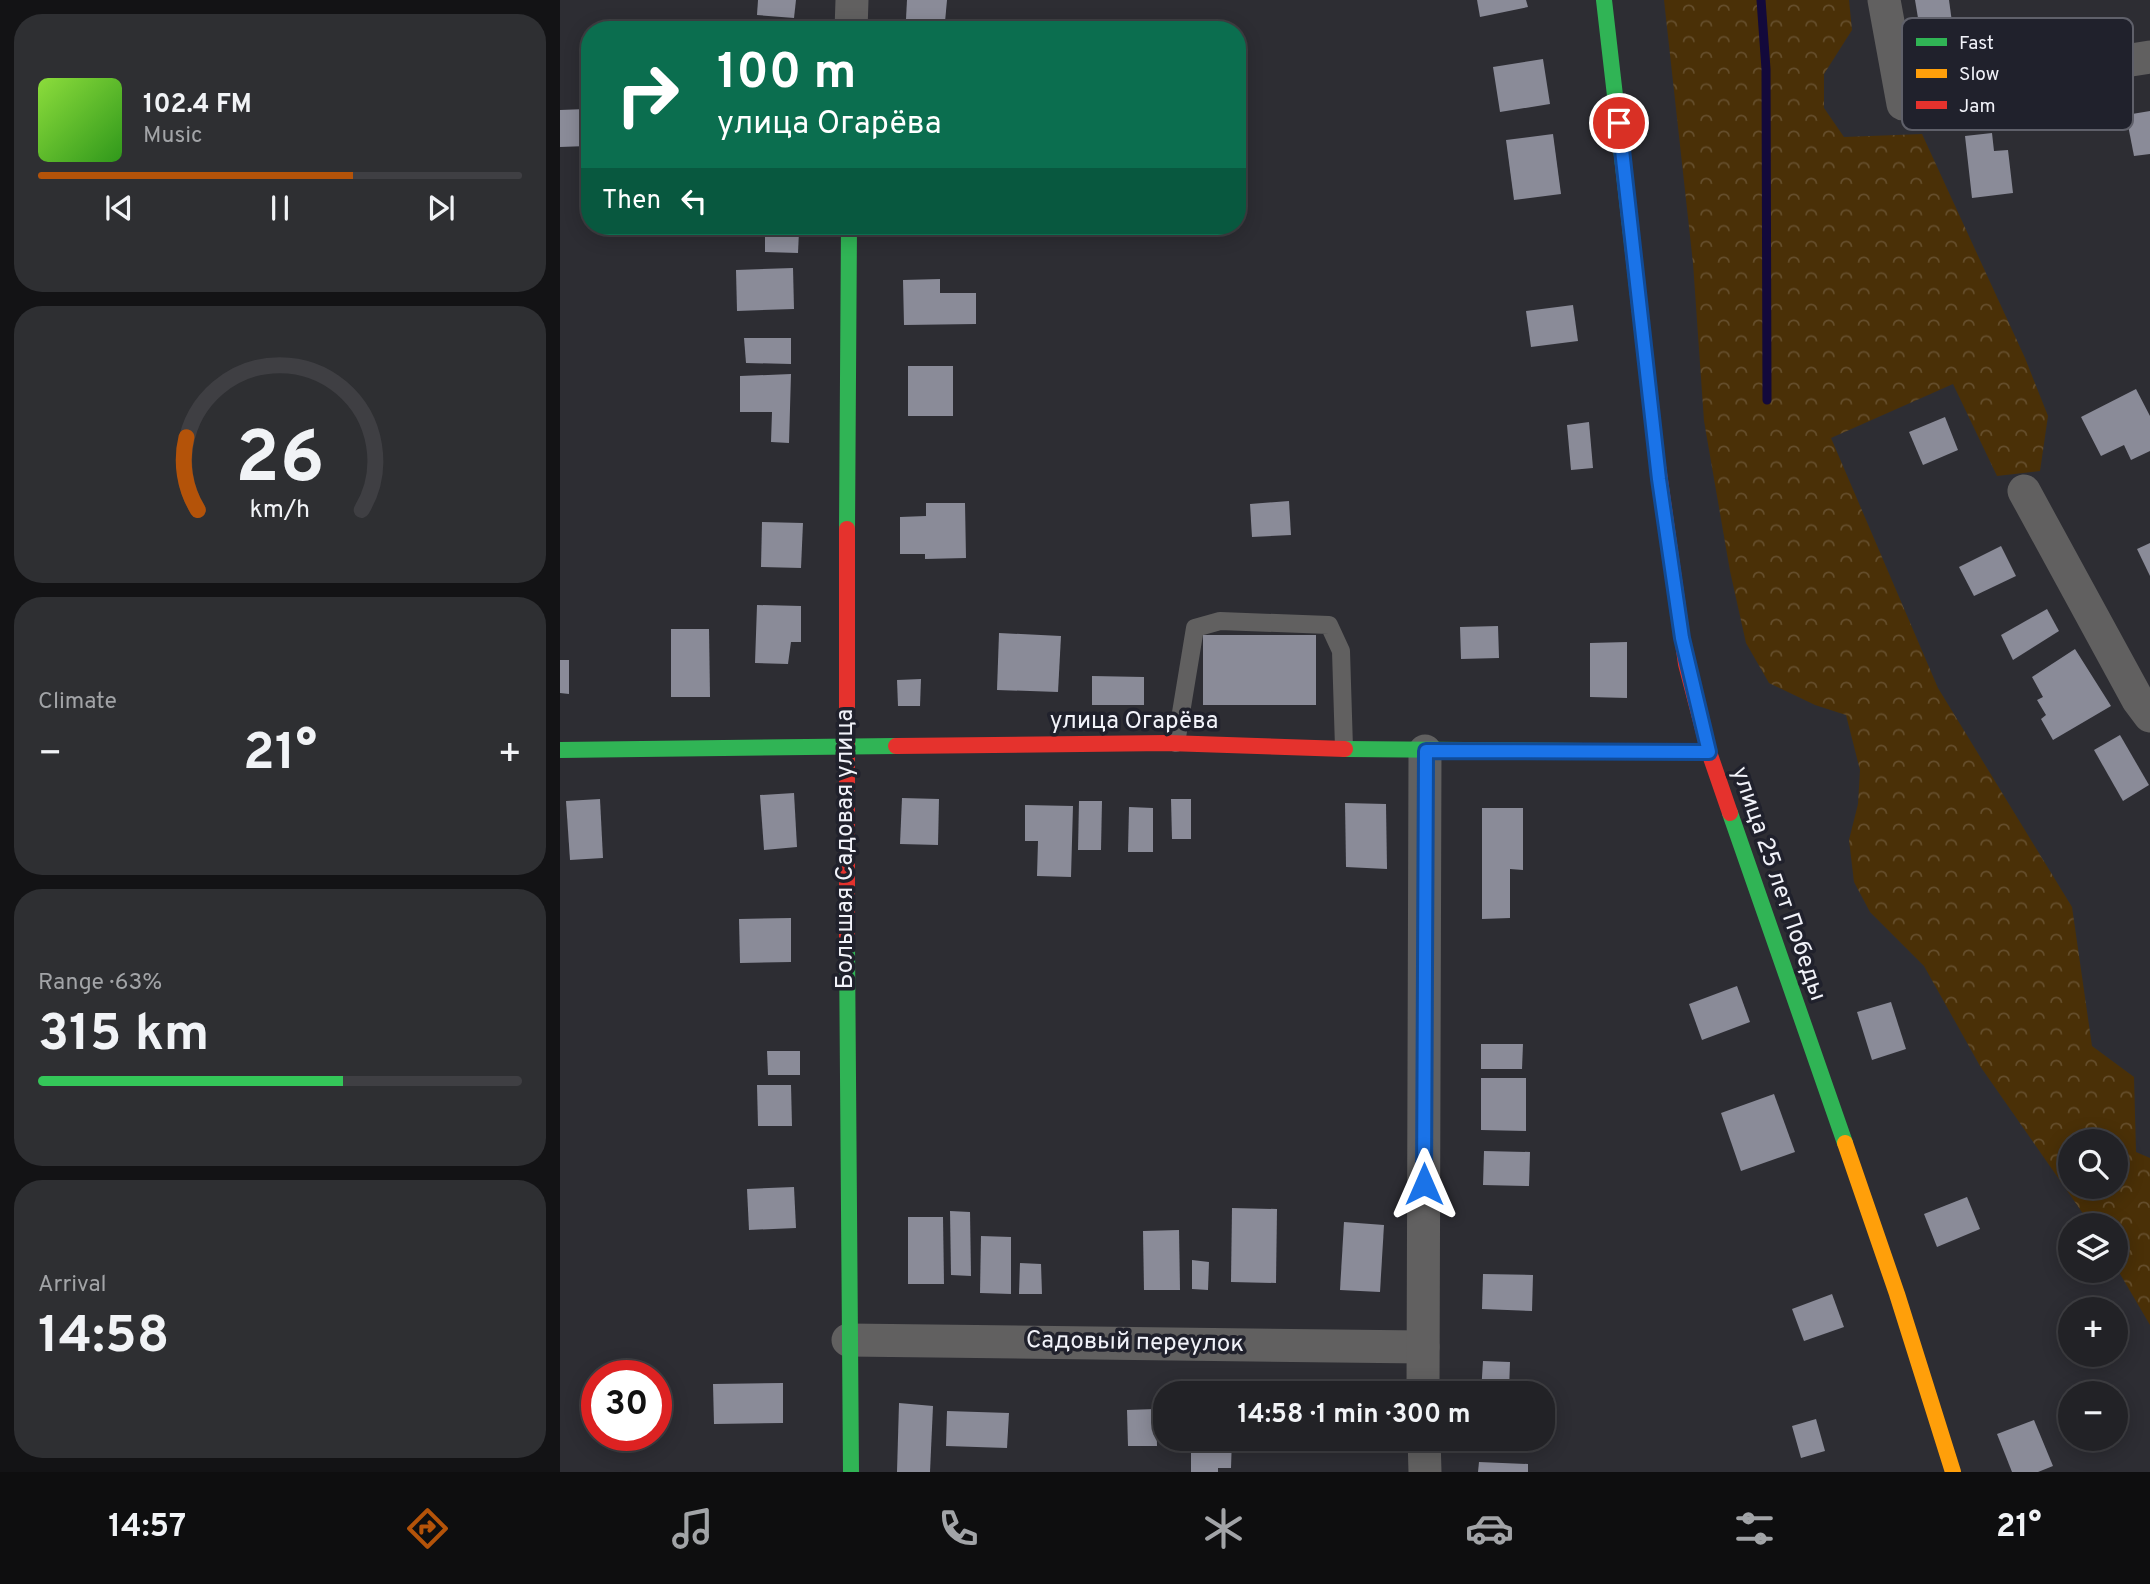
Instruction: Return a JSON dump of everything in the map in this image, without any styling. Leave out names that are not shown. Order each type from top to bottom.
[{"type":"street","points":[[852,0],[852,21]]},
{"type":"street","name":"улица 25 лет Победы","points":[[1604,0],[1659,479],[1686,664],[1709,752],[1897,1294],[1953,1472]]},
{"type":"street","points":[[1884,0],[1902,99]]},
{"type":"street","name":"Большая Садовая улица","points":[[849,235],[846,748],[851,1472]]},
{"type":"street","points":[[2024,491],[2138,700],[2150,716]]},
{"type":"street","name":"улица Огарёва","points":[[560,750],[1176,744],[1426,751],[1709,752]]},
{"type":"street","points":[[1423,1381],[1426,751]]},
{"type":"street","name":"Садовый переулок","points":[[848,1339],[1423,1347]]},
{"type":"street","points":[[1424,1451],[1425,1472]]},
{"type":"lane","points":[[1176,744],[1195,628],[1220,621],[1329,625],[1341,651],[1344,748]]},
{"type":"green space","points":[[1664,0],[1849,0],[1852,30],[1824,74],[1824,108],[1844,137],[1922,134],[2025,358],[2048,416],[2040,471],[1997,476],[1953,384],[1831,438],[1938,688],[2072,907],[2092,1046],[2134,1077],[2136,1152],[2150,1158],[2150,1325],[2125,1283],[2128,1283],[2128,1213],[2083,1213],[2073,1199],[2128,1199],[2128,1129],[2058,1129],[2058,1178],[1980,1066],[1924,966],[1870,912],[1854,882],[1849,840],[1858,804],[1860,770],[1846,715],[1815,705],[1769,683],[1746,643],[1730,571],[1704,421],[1693,263]]},
{"type":"building","points":[[758,0],[796,0],[794,18],[757,15]]},
{"type":"building","points":[[907,0],[947,0],[945,21],[906,19]]},
{"type":"building","points":[[1477,0],[1526,0],[1528,7],[1480,17]]},
{"type":"building","points":[[1915,0],[1949,0],[1951,18],[1918,18]]},
{"type":"building","points":[[1543,59],[1550,104],[1500,112],[1493,67]]},
{"type":"building","points":[[581,109],[581,146],[560,147],[560,110]]},
{"type":"building","points":[[2150,111],[2150,154],[2134,156],[2129,130],[2133,130],[2133,114]]},
{"type":"building","points":[[1992,133],[1994,151],[2008,150],[2013,193],[1972,198],[1965,136]]},
{"type":"building","points":[[1553,134],[1561,194],[1514,200],[1506,140]]},
{"type":"building","points":[[765,235],[799,235],[798,253],[765,252]]},
{"type":"building","points":[[793,268],[794,309],[737,311],[736,270]]},
{"type":"building","points":[[940,279],[940,293],[976,293],[976,324],[904,325],[903,280]]},
{"type":"building","points":[[1573,305],[1578,341],[1531,347],[1526,311]]},
{"type":"building","points":[[744,338],[791,338],[791,364],[746,363]]},
{"type":"building","points":[[908,366],[953,366],[953,416],[908,416]]},
{"type":"building","points":[[791,374],[789,443],[771,442],[772,412],[740,412],[740,376]]},
{"type":"building","points":[[2136,389],[2150,416],[2150,451],[2131,460],[2124,445],[2101,456],[2081,417]]},
{"type":"building","points":[[1945,417],[1958,450],[1923,465],[1909,432]]},
{"type":"building","points":[[1589,422],[1593,468],[1571,470],[1567,425]]},
{"type":"building","points":[[1289,501],[1291,535],[1252,537],[1250,504]]},
{"type":"building","points":[[926,503],[965,503],[966,558],[925,559],[925,554],[900,554],[900,517],[926,516]]},
{"type":"building","points":[[762,522],[803,523],[801,568],[761,567]]},
{"type":"building","points":[[2150,543],[2150,576],[2137,549]]},
{"type":"building","points":[[2001,546],[2016,576],[1974,596],[1959,567]]},
{"type":"building","points":[[757,605],[801,606],[801,642],[791,642],[788,664],[755,663]]},
{"type":"building","points":[[2047,609],[2059,631],[2013,660],[2001,635]]},
{"type":"building","points":[[1498,626],[1499,658],[1461,659],[1460,627]]},
{"type":"building","points":[[671,629],[709,629],[710,697],[671,697]]},
{"type":"building","points":[[999,633],[1061,636],[1058,692],[997,690]]},
{"type":"building","points":[[1203,635],[1316,635],[1316,705],[1203,705]]},
{"type":"building","points":[[1627,642],[1627,698],[1590,697],[1590,643]]},
{"type":"building","points":[[2075,649],[2111,706],[2053,740],[2041,719],[2046,715],[2037,700],[2043,697],[2032,677]]},
{"type":"building","points":[[560,660],[569,660],[569,694],[560,693]]},
{"type":"building","points":[[1092,676],[1144,677],[1144,705],[1092,705]]},
{"type":"building","points":[[921,679],[920,706],[898,706],[897,680]]},
{"type":"building","points":[[2120,735],[2149,785],[2123,801],[2094,750]]},
{"type":"building","points":[[794,793],[797,847],[764,850],[760,795]]},
{"type":"building","points":[[902,798],[939,799],[938,845],[900,844]]},
{"type":"building","points":[[600,799],[603,858],[570,860],[566,801]]},
{"type":"building","points":[[1171,799],[1191,799],[1191,839],[1172,839]]},
{"type":"building","points":[[1079,801],[1102,801],[1101,850],[1078,850]]},
{"type":"building","points":[[1345,803],[1386,804],[1387,869],[1346,867]]},
{"type":"building","points":[[1025,805],[1073,806],[1071,877],[1037,876],[1038,841],[1025,841]]},
{"type":"building","points":[[1129,807],[1153,808],[1153,852],[1128,852]]},
{"type":"building","points":[[1482,808],[1523,808],[1523,870],[1510,869],[1510,918],[1482,919]]},
{"type":"building","points":[[791,918],[791,962],[740,963],[739,919]]},
{"type":"building","points":[[1737,986],[1750,1022],[1702,1040],[1689,1004]]},
{"type":"building","points":[[1891,1002],[1906,1049],[1872,1060],[1857,1012]]},
{"type":"building","points":[[1481,1044],[1523,1044],[1522,1069],[1481,1069]]},
{"type":"building","points":[[767,1051],[800,1051],[800,1075],[768,1075]]},
{"type":"building","points":[[1481,1078],[1526,1078],[1526,1131],[1481,1130]]},
{"type":"building","points":[[757,1085],[791,1085],[792,1126],[758,1126]]},
{"type":"building","points":[[1774,1094],[1795,1152],[1741,1171],[1721,1113]]},
{"type":"building","points":[[1484,1151],[1530,1152],[1529,1186],[1483,1185]]},
{"type":"building","points":[[794,1187],[796,1228],[749,1230],[747,1189]]},
{"type":"building","points":[[1967,1197],[1980,1229],[1937,1247],[1924,1214]]},
{"type":"building","points":[[1232,1208],[1277,1209],[1276,1283],[1231,1282]]},
{"type":"building","points":[[950,1211],[970,1212],[971,1276],[951,1275]]},
{"type":"building","points":[[908,1217],[943,1217],[944,1284],[908,1284]]},
{"type":"building","points":[[1344,1222],[1384,1225],[1380,1292],[1340,1290]]},
{"type":"building","points":[[1179,1230],[1180,1290],[1144,1290],[1143,1231]]},
{"type":"building","points":[[981,1236],[1011,1237],[1011,1294],[980,1293]]},
{"type":"building","points":[[1192,1260],[1209,1262],[1208,1290],[1192,1289]]},
{"type":"building","points":[[1020,1263],[1041,1264],[1042,1294],[1019,1294]]},
{"type":"building","points":[[1483,1274],[1533,1275],[1532,1311],[1482,1309]]},
{"type":"building","points":[[1832,1294],[1844,1327],[1804,1341],[1792,1309]]},
{"type":"building","points":[[1483,1361],[1510,1362],[1509,1381],[1482,1381]]},
{"type":"building","points":[[783,1383],[783,1423],[714,1424],[713,1384]]},
{"type":"building","points":[[899,1403],[933,1406],[930,1472],[897,1472]]},
{"type":"building","points":[[1153,1409],[1153,1446],[1128,1446],[1127,1410]]},
{"type":"building","points":[[947,1411],[1009,1413],[1007,1448],[946,1446]]},
{"type":"building","points":[[1816,1419],[1825,1451],[1801,1458],[1792,1426]]},
{"type":"building","points":[[2034,1420],[2053,1466],[2038,1472],[2012,1472],[1997,1434]]},
{"type":"building","points":[[1191,1451],[1232,1451],[1231,1468],[1218,1468],[1218,1472],[1191,1472]]},
{"type":"building","points":[[1479,1462],[1528,1464],[1528,1472],[1478,1472]]},
{"type":"waterway","points":[[1761,0],[1766,69],[1767,400]]},
{"type":"traffic: fast","points":[[1604,0],[1656,452]]},
{"type":"traffic: fast","points":[[847,529],[849,235]]},
{"type":"traffic: fast","points":[[560,750],[896,746]]},
{"type":"traffic: fast","points":[[1345,749],[1709,752]]},
{"type":"traffic: fast","points":[[1730,813],[1845,1143]]},
{"type":"traffic: fast","points":[[847,946],[851,1472]]},
{"type":"traffic: slow","points":[[1845,1143],[1897,1294],[1953,1472]]},
{"type":"traffic: jam","points":[[1656,452],[1686,664],[1709,752],[1730,813]]},
{"type":"traffic: jam","points":[[847,529],[847,946]]},
{"type":"traffic: jam","points":[[896,746],[1168,743],[1345,749]]},
{"type":"route","points":[[1424,1184],[1426,751],[1709,752],[1686,664],[1659,479],[1619,123]]}]
